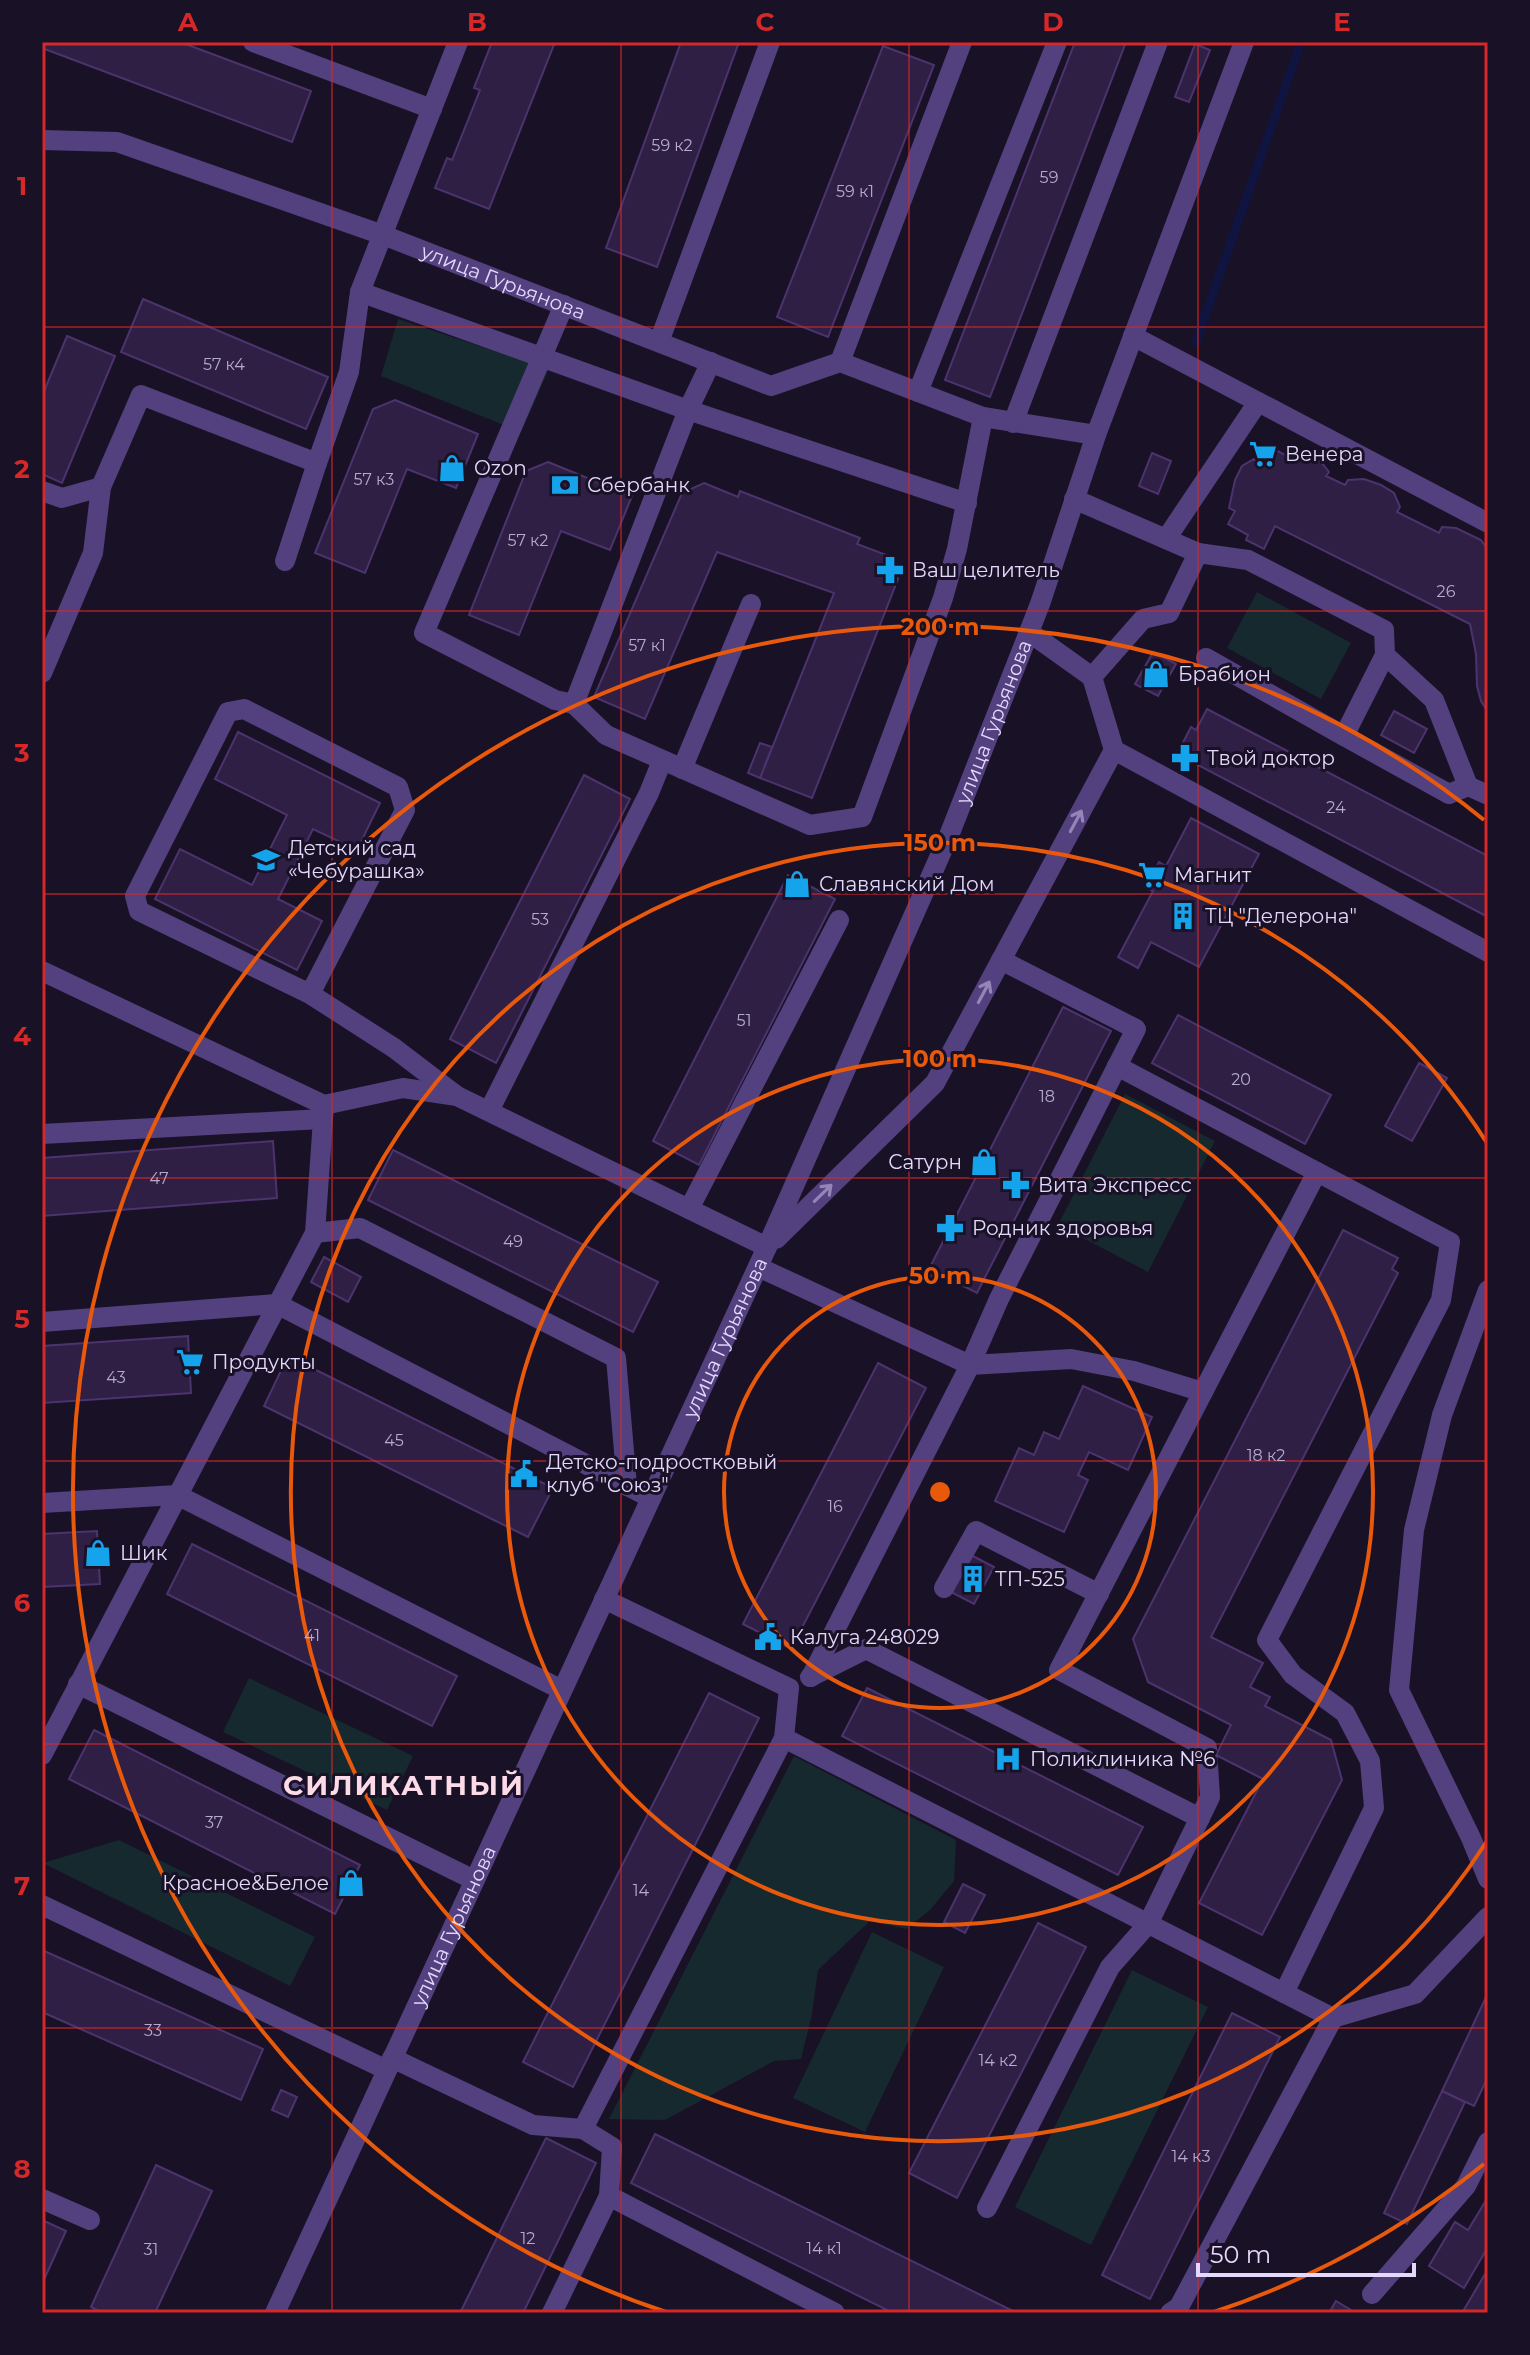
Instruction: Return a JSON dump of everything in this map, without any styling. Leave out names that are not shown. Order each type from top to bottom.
[{"type":"street","points":[[253,42],[432,109]]},
{"type":"street","points":[[285,561],[349,372],[360,292],[458,42]]},
{"type":"street","points":[[659,342],[770,42]]},
{"type":"street","points":[[962,42],[840,362],[983,417],[1096,435]]},
{"type":"street","points":[[918,392],[1057,42]]},
{"type":"street","points":[[1013,423],[1158,42]]},
{"type":"street","name":"улица Гурьянова","points":[[275,2313],[758,1267],[950,833],[1029,632],[1096,435],[1244,42]]},
{"type":"street","name":"улица Гурьянова","points":[[42,140],[117,142],[383,235],[771,386],[840,362]]},
{"type":"street","points":[[360,292],[688,410],[967,503]]},
{"type":"street","points":[[564,305],[424,633],[555,700],[574,704],[606,735],[810,825],[862,817],[943,598],[967,503],[983,417]]},
{"type":"street","points":[[1133,336],[1488,523]]},
{"type":"street","points":[[574,704],[688,410],[711,362]]},
{"type":"street","points":[[42,673],[93,553],[101,487],[141,395],[317,463]]},
{"type":"street","points":[[1166,539],[1258,402]]},
{"type":"street","points":[[42,491],[62,498],[101,487]]},
{"type":"street","points":[[1074,499],[1198,553],[1248,560],[1384,630],[1385,655],[1344,736]]},
{"type":"street","points":[[1092,677],[1143,619],[1169,613],[1198,553]]},
{"type":"street","points":[[682,769],[751,604]]},
{"type":"street","points":[[1029,632],[1092,677],[1114,750],[1488,952]]},
{"type":"street","points":[[1385,655],[1434,700],[1468,786],[1488,795]]},
{"type":"street","points":[[1206,658],[1449,794],[1468,786]]},
{"type":"street","points":[[310,994],[405,810],[398,787],[244,709],[228,712],[135,896],[139,911],[310,994],[394,1048],[457,1096],[767,1247],[935,1083],[1114,750]]},
{"type":"street","points":[[489,1111],[649,793],[662,761]]},
{"type":"street","points":[[689,1209],[839,920]]},
{"type":"street","points":[[811,1677],[1136,1029],[1001,960]]},
{"type":"street","points":[[42,971],[323,1112]]},
{"type":"street","points":[[1117,1066],[1450,1242],[1441,1300],[1267,1640],[1293,1675],[1345,1713],[1370,1761],[1374,1808],[1284,1993]]},
{"type":"street","points":[[42,1134],[323,1112],[403,1088],[457,1096]]},
{"type":"street","points":[[42,1755],[315,1233],[323,1112]]},
{"type":"street","points":[[987,2208],[1110,1967],[1148,1924],[1210,1797],[1207,1748],[1059,1670],[1317,1172]]},
{"type":"street","points":[[315,1233],[360,1228],[616,1358],[627,1486]]},
{"type":"street","points":[[758,1267],[970,1365],[1071,1359],[1134,1371],[1203,1392]]},
{"type":"street","points":[[1488,1290],[1442,1415],[1414,1530],[1399,1690],[1488,1879]]},
{"type":"street","points":[[42,1322],[277,1304],[651,1498]]},
{"type":"street","points":[[42,1503],[177,1495],[562,1690]]},
{"type":"street","points":[[944,1588],[976,1531],[1099,1594]]},
{"type":"street","points":[[604,1599],[789,1688]]},
{"type":"street","points":[[789,1688],[866,1649],[1200,1818]]},
{"type":"street","points":[[78,1684],[474,1880]]},
{"type":"street","points":[[583,2129],[784,1738],[789,1688]]},
{"type":"street","points":[[784,1738],[1333,2018],[1415,1994],[1488,1917]]},
{"type":"street","points":[[42,1905],[390,2064],[533,2125],[583,2129],[612,2147],[609,2196],[552,2313]]},
{"type":"street","points":[[1170,2313],[1179,2307],[1333,2018]]},
{"type":"street","points":[[1372,2294],[1466,2186],[1488,2142]]},
{"type":"street","points":[[609,2196],[835,2313]]},
{"type":"street","points":[[42,2199],[90,2220]]},
{"type":"green space","points":[[398,319],[549,369],[521,432],[381,376]]},
{"type":"green space","points":[[1257,592],[1351,643],[1321,699],[1227,648]]},
{"type":"green space","points":[[1125,1094],[1215,1141],[1148,1272],[1058,1225]]},
{"type":"green space","points":[[249,1678],[413,1756],[387,1810],[223,1732]]},
{"type":"green space","points":[[794,1756],[956,1840],[954,1881],[930,1910],[906,1929],[870,1921],[818,1970],[801,2059],[774,2061],[665,2120],[609,2119]]},
{"type":"green space","points":[[119,1840],[315,1937],[290,1986],[43,1863]]},
{"type":"green space","points":[[872,1932],[944,1967],[865,2132],[793,2098]]},
{"type":"green space","points":[[1132,1970],[1208,2007],[1091,2245],[1015,2207]]},
{"type":"building","points":[[42,42],[180,42],[311,91],[292,142],[42,48]]},
{"type":"building","points":[[492,42],[555,42],[489,209],[435,188],[447,158],[452,160],[480,90],[474,88]]},
{"type":"building","points":[[681,42],[739,42],[657,267],[606,248]]},
{"type":"building","points":[[1075,42],[1126,42],[990,397],[945,380]]},
{"type":"building","points":[[1195,44],[1210,50],[1189,102],[1175,97]]},
{"type":"building","points":[[883,46],[934,65],[828,337],[777,317]]},
{"type":"building","points":[[143,299],[328,377],[306,429],[121,352]]},
{"type":"building","points":[[67,336],[115,356],[62,483],[42,474],[42,396]]},
{"type":"building","points":[[395,400],[478,434],[456,488],[407,469],[365,573],[315,553],[373,409]]},
{"type":"building","points":[[1268,446],[1285,455],[1288,451],[1321,462],[1329,472],[1326,476],[1345,485],[1348,480],[1364,479],[1381,485],[1394,493],[1400,507],[1397,512],[1439,533],[1442,527],[1456,528],[1481,540],[1488,550],[1488,712],[1477,686],[1476,654],[1470,624],[1275,526],[1264,549],[1246,540],[1248,535],[1228,524],[1235,511],[1229,508],[1235,480],[1242,466],[1254,459],[1259,462]]},
{"type":"building","points":[[1152,453],[1171,461],[1158,494],[1139,486]]},
{"type":"building","points":[[548,462],[632,496],[610,550],[561,531],[519,635],[469,615],[526,471]]},
{"type":"building","points":[[704,483],[738,497],[740,491],[860,538],[857,544],[889,556],[898,579],[812,798],[760,778],[834,593],[717,552],[645,719],[594,697],[682,493]]},
{"type":"building","name":"Брабион","points":[[1153,652],[1176,664],[1158,696],[1135,684]]},
{"type":"building","points":[[1207,709],[1488,856],[1488,917],[1177,754],[1191,727],[1196,730]]},
{"type":"building","points":[[1394,711],[1427,729],[1414,753],[1381,735]]},
{"type":"building","points":[[238,732],[380,803],[357,850],[313,829],[278,899],[322,921],[297,970],[155,899],[180,849],[252,885],[287,815],[215,779]]},
{"type":"building","points":[[760,743],[772,747],[760,778],[748,773]]},
{"type":"building","points":[[584,775],[630,799],[496,1063],[450,1039]]},
{"type":"building","name":"ТЦ \"Делерона\"","points":[[1191,818],[1259,854],[1199,967],[1151,942],[1138,968],[1118,957],[1153,891],[1145,887],[1159,862],[1166,866]]},
{"type":"building","points":[[788,875],[835,899],[699,1165],[653,1141]]},
{"type":"building","points":[[1063,1007],[1111,1031],[977,1293],[929,1269]]},
{"type":"building","points":[[1178,1015],[1331,1095],[1305,1144],[1152,1063]]},
{"type":"building","points":[[1419,1063],[1447,1078],[1412,1141],[1385,1126]]},
{"type":"building","points":[[273,1141],[277,1198],[42,1216],[42,1158]]},
{"type":"building","points":[[393,1150],[658,1282],[633,1332],[368,1200]]},
{"type":"building","points":[[1343,1230],[1398,1258],[1392,1269],[1398,1273],[1211,1637],[1263,1663],[1250,1687],[1270,1697],[1265,1706],[1331,1740],[1342,1780],[1262,1935],[1199,1903],[1263,1779],[1216,1755],[1231,1725],[1148,1682],[1133,1639]]},
{"type":"building","points":[[324,1257],[361,1277],[348,1302],[311,1282]]},
{"type":"building","points":[[188,1336],[191,1393],[42,1403],[42,1346]]},
{"type":"building","points":[[288,1356],[553,1488],[528,1537],[264,1406]]},
{"type":"building","points":[[878,1363],[926,1388],[791,1649],[743,1624]]},
{"type":"building","points":[[1083,1386],[1152,1417],[1128,1470],[1089,1452],[1078,1475],[1088,1480],[1064,1532],[995,1501],[1019,1448],[1034,1455],[1044,1432],[1059,1439]]},
{"type":"building","points":[[97,1531],[100,1584],[42,1587],[42,1534]]},
{"type":"building","points":[[192,1544],[457,1676],[432,1726],[167,1594]]},
{"type":"building","name":"ТП-525","points":[[971,1555],[994,1567],[974,1604],[951,1592]]},
{"type":"building","points":[[867,1688],[1143,1827],[1118,1875],[842,1736]]},
{"type":"building","points":[[709,1693],[759,1718],[573,2087],[523,2062]]},
{"type":"building","points":[[94,1730],[360,1865],[335,1914],[69,1779]]},
{"type":"building","points":[[963,1884],[985,1895],[965,1933],[944,1922]]},
{"type":"building","points":[[1038,1923],[1086,1947],[957,2198],[909,2173]]},
{"type":"building","points":[[42,1950],[263,2049],[241,2100],[42,2012]]},
{"type":"building","points":[[1488,1993],[1488,2077],[1474,2106],[1442,2091]]},
{"type":"building","points":[[1232,2013],[1280,2037],[1150,2299],[1102,2275]]},
{"type":"building","points":[[281,2090],[297,2097],[288,2117],[272,2110]]},
{"type":"building","points":[[1442,2091],[1465,2102],[1407,2224],[1384,2213]]},
{"type":"building","points":[[655,2134],[1017,2313],[893,2313],[631,2183]]},
{"type":"building","points":[[546,2138],[596,2163],[523,2313],[460,2313]]},
{"type":"building","points":[[156,2165],[212,2191],[155,2313],[103,2313],[91,2307]]},
{"type":"building","points":[[1488,2197],[1488,2247],[1464,2288],[1429,2266],[1455,2222],[1468,2230]]},
{"type":"building","points":[[42,2220],[66,2231],[42,2284]]},
{"type":"building","points":[[1488,2269],[1488,2313],[1462,2313]]},
{"type":"building","points":[[1336,2301],[1356,2313],[1329,2313]]},
{"type":"waterway","points":[[1196,342],[1301,42]]},
{"type":"place","name":"Венера","points":[[1263,454]]},
{"type":"place","name":"Ozon","points":[[452,468]]},
{"type":"place","name":"Сбербанк","points":[[565,485]]},
{"type":"place","name":"Ваш целитель","points":[[890,570]]},
{"type":"place","name":"Брабион","points":[[1156,674]]},
{"type":"place","name":"Твой доктор","points":[[1185,758]]},
{"type":"place","name":"Детский сад «Чебурашка»","points":[[266,860]]},
{"type":"place","name":"Магнит","points":[[1152,875]]},
{"type":"place","name":"Славянский Дом","points":[[797,884]]},
{"type":"place","name":"ТЦ \"Делерона\"","points":[[1183,916]]},
{"type":"place","name":"Сатурн","points":[[984,1162]]},
{"type":"place","name":"Вита Экспресс","points":[[1016,1185]]},
{"type":"place","name":"Родник здоровья","points":[[950,1228]]},
{"type":"place","name":"Продукты","points":[[190,1362]]},
{"type":"place","name":"Детско-подростковый клуб \"Союз\"","points":[[524,1474]]},
{"type":"place","name":"Шик","points":[[98,1553]]},
{"type":"place","name":"ТП-525","points":[[973,1579]]},
{"type":"place","name":"Калуга 248029","points":[[768,1637]]},
{"type":"place","name":"Поликлиника №6","points":[[1008,1759]]},
{"type":"place","name":"Красное&Белое","points":[[351,1883]]},
{"type":"district","name":"СИЛИКАТНЫЙ","points":[[404,1785]]}]
